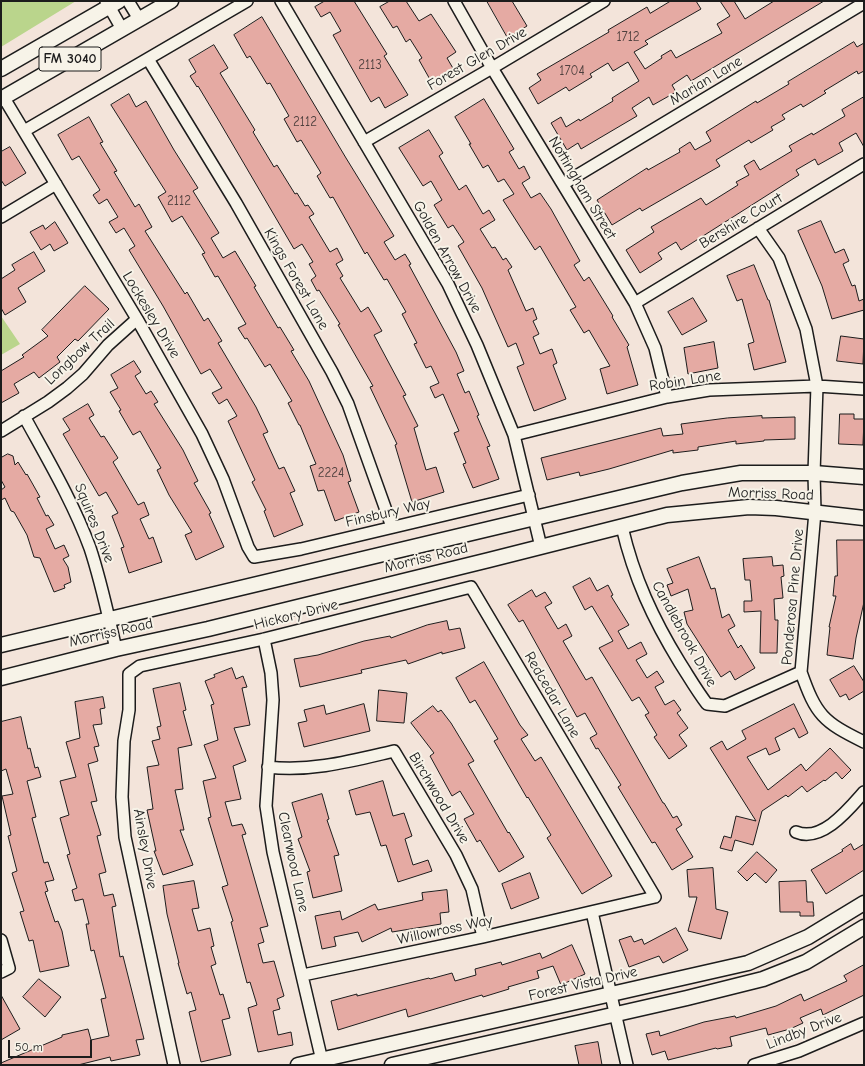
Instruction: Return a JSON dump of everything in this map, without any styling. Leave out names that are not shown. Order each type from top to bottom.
[{"type":"main road","name":"FM 3040","points":[[2,98],[171,1]]},
{"type":"main road","name":"FM 3040","points":[[1,69],[111,3]]},
{"type":"main road","name":"Morriss Road","points":[[1,645],[682,483],[741,474],[814,474],[864,478]]},
{"type":"main road","name":"Morriss Road","points":[[1,678],[116,649],[216,627],[667,515],[717,509],[776,508],[864,518]]},
{"type":"main road","name":"Forest Vista Drive","points":[[298,1065],[323,1062],[748,963],[808,937],[864,903]]},
{"type":"main road","points":[[392,1065],[721,990],[763,979],[806,962],[864,927]]},
{"type":"street","points":[[128,1],[139,19]]},
{"type":"street","points":[[24,131],[247,1]]},
{"type":"street","name":"Golden Arrow Drive","points":[[280,1],[448,284],[477,345],[514,435],[541,547]]},
{"type":"street","name":"Nottingham Street","points":[[454,1],[492,68],[635,303],[655,348],[667,397]]},
{"type":"street","name":"Forest Glen Drive","points":[[364,142],[604,1]]},
{"type":"street","points":[[111,3],[122,29]]},
{"type":"street","name":"Marian Lane","points":[[563,184],[864,3]]},
{"type":"street","name":"Kings Forest Lane","points":[[148,59],[236,203],[332,372],[348,404],[392,527]]},
{"type":"street","name":"Lockesley Drive","points":[[2,98],[24,131],[137,319],[202,434],[223,479],[248,547],[254,557]]},
{"type":"street","name":"Bershire Court","points":[[635,303],[864,164]]},
{"type":"street","points":[[1,217],[56,184]]},
{"type":"street","name":"Ponderosa Pine Drive","points":[[758,228],[779,258],[806,329],[817,386],[814,474],[815,512],[801,672],[810,696],[825,720],[864,742]]},
{"type":"street","name":"Longbow Trail","points":[[1,431],[48,402],[67,388],[83,374],[108,345],[137,319]]},
{"type":"street","name":"Robin Lane","points":[[514,435],[667,397],[709,390],[817,386],[864,389]]},
{"type":"street","name":"Squires Drive","points":[[24,416],[73,507],[89,547],[103,587],[116,649]]},
{"type":"street","name":"Finsbury Way","points":[[254,557],[301,549],[529,495]]},
{"type":"street","name":"Candlebrook Drive","points":[[622,527],[632,567],[646,601],[672,650],[707,704],[725,706],[801,672]]},
{"type":"street","name":"Hickory Drive","points":[[129,674],[140,666],[264,639],[471,587]]},
{"type":"street","name":"Redcedar Lane","points":[[471,587],[607,817]]},
{"type":"street","name":"Clearwood Lane","points":[[264,639],[271,673],[273,700],[266,806],[273,852],[323,1062]]},
{"type":"street","name":"Ainsley Drive","points":[[129,674],[129,710],[124,741],[122,797],[125,837],[174,1065]]},
{"type":"street","name":"Birchwood Drive","points":[[268,767],[289,770],[310,769],[394,751],[456,855],[472,889],[483,937]]},
{"type":"street","points":[[796,832],[804,835],[813,835],[824,829],[864,792]]},
{"type":"street","name":"Willowross Way","points":[[303,975],[483,937],[655,896],[607,817]]},
{"type":"street","points":[[592,912],[627,1065]]},
{"type":"street","points":[[1,940],[10,968],[1,972]]},
{"type":"street","name":"Lindby Drive","points":[[754,1065],[799,1051],[864,1023]]},
{"type":"green space","points":[[1,1],[76,1],[1,47]]},
{"type":"green space","points":[[1,316],[20,344],[1,355]]},
{"type":"building","points":[[325,1],[354,1],[387,54],[384,56],[408,95],[385,108],[379,97],[371,102],[333,35],[341,31],[330,12],[321,17],[315,7]]},
{"type":"building","points":[[390,1],[406,1],[419,21],[431,14],[456,52],[447,58],[454,70],[432,83],[419,60],[422,58],[410,39],[406,42],[397,26],[393,28],[380,7]]},
{"type":"building","points":[[487,1],[512,1],[527,26],[508,38]]},
{"type":"building","points":[[671,1],[696,1],[701,9],[645,41],[648,44],[634,52],[645,69],[671,50],[676,58],[722,33],[717,24],[730,16],[720,1],[734,1],[745,19],[774,1],[824,1],[691,81],[687,75],[672,85],[676,92],[653,105],[649,97],[632,108],[637,116],[581,149],[578,143],[567,150],[551,123],[561,117],[566,127],[579,119],[580,121],[613,101],[612,98],[639,81],[628,62],[613,71],[608,63],[590,74],[592,77],[569,91],[566,87],[538,104],[529,88],[541,80],[537,74],[609,32],[608,30],[647,7],[650,13]]},
{"type":"building","points":[[262,17],[394,236],[384,242],[395,260],[405,254],[411,264],[409,265],[456,352],[464,371],[457,374],[465,393],[469,391],[479,415],[477,416],[490,446],[487,447],[499,479],[473,488],[463,464],[466,463],[454,433],[459,431],[443,394],[435,398],[430,387],[439,383],[431,366],[426,368],[414,344],[417,343],[402,314],[406,312],[387,279],[384,280],[367,252],[365,254],[333,197],[330,198],[317,176],[321,173],[301,140],[297,142],[284,119],[289,116],[270,83],[267,84],[250,56],[247,58],[234,35]]},
{"type":"building","points":[[854,42],[857,47],[864,43],[864,71],[858,74],[857,71],[824,91],[826,93],[803,107],[801,104],[782,115],[785,119],[771,127],[773,130],[751,143],[749,140],[716,160],[720,166],[642,211],[640,208],[612,225],[597,200],[647,168],[648,170],[680,152],[679,149],[690,142],[695,150],[711,141],[706,132],[756,101],[757,103],[789,84],[788,82]]},
{"type":"building","points":[[214,45],[228,68],[220,73],[255,130],[253,132],[274,167],[277,165],[295,194],[297,193],[305,206],[308,205],[314,214],[309,217],[330,252],[337,248],[343,260],[336,264],[343,276],[340,278],[361,312],[368,307],[382,331],[374,335],[406,395],[403,396],[418,426],[414,428],[426,470],[436,467],[444,492],[412,502],[395,445],[397,444],[370,387],[373,386],[338,325],[340,324],[311,280],[316,276],[309,264],[313,262],[302,244],[294,249],[198,86],[197,87],[190,76],[196,72],[189,60]]},
{"type":"building","points":[[129,94],[136,107],[146,101],[198,188],[193,191],[219,233],[211,238],[223,258],[235,251],[256,286],[254,287],[278,328],[280,327],[294,350],[291,351],[309,381],[343,455],[351,481],[348,482],[359,512],[335,521],[324,490],[318,491],[310,466],[316,464],[300,425],[288,403],[292,401],[270,364],[265,367],[247,338],[245,339],[238,328],[246,324],[218,276],[215,277],[202,254],[205,253],[182,216],[172,222],[158,197],[166,192],[111,105]]},
{"type":"building","points":[[864,97],[864,147],[856,133],[839,143],[843,151],[818,165],[815,159],[796,170],[799,175],[681,250],[676,242],[658,253],[662,259],[640,273],[626,250],[654,232],[651,227],[701,198],[706,205],[738,185],[736,182],[749,175],[744,166],[754,160],[760,170],[792,151],[789,146],[812,133],[813,135],[845,116],[842,110]]},
{"type":"building","points":[[484,99],[514,149],[509,152],[519,169],[524,166],[530,178],[522,183],[531,198],[540,193],[551,209],[580,261],[574,265],[584,281],[589,277],[629,345],[627,347],[638,385],[607,394],[600,369],[610,366],[589,330],[584,333],[570,310],[576,307],[540,246],[535,250],[503,200],[514,194],[504,179],[498,182],[488,165],[483,168],[469,144],[471,144],[455,117]]},
{"type":"building","points":[[89,117],[103,142],[100,143],[117,171],[114,172],[135,207],[139,204],[152,227],[145,231],[185,294],[187,292],[204,321],[208,318],[222,341],[218,343],[256,407],[268,432],[263,434],[279,469],[284,467],[295,491],[290,493],[303,525],[274,537],[264,511],[266,510],[252,482],[255,480],[228,421],[237,416],[227,399],[219,404],[212,393],[222,388],[210,369],[201,374],[163,306],[129,250],[135,246],[124,228],[116,233],[109,222],[118,217],[107,199],[99,204],[93,195],[100,190],[79,156],[72,160],[58,135]]},
{"type":"building","points":[[429,130],[443,153],[439,156],[459,190],[466,185],[483,214],[489,210],[495,220],[480,229],[492,248],[495,247],[503,260],[506,258],[512,267],[508,270],[526,311],[533,308],[537,319],[533,321],[539,334],[533,337],[540,354],[552,349],[557,363],[553,365],[566,399],[534,411],[517,367],[524,364],[516,343],[508,347],[482,288],[458,246],[464,242],[453,225],[448,228],[434,205],[442,200],[431,181],[423,186],[399,148]]},
{"type":"building","points":[[10,147],[26,173],[5,186],[1,180],[1,152]]},
{"type":"building","points":[[821,221],[835,253],[844,249],[849,261],[843,264],[852,286],[855,285],[859,301],[864,299],[864,310],[832,319],[822,286],[798,231]]},
{"type":"building","points":[[55,222],[68,243],[54,251],[50,244],[41,250],[30,232],[43,225],[45,229]]},
{"type":"building","points":[[34,252],[45,271],[18,288],[26,302],[5,315],[1,308],[1,279],[15,270],[12,265]]},
{"type":"building","points":[[754,265],[769,300],[786,362],[754,370],[748,344],[754,342],[742,299],[737,301],[727,276]]},
{"type":"building","points":[[85,286],[109,309],[78,341],[75,339],[57,357],[60,362],[39,378],[34,372],[14,384],[19,393],[1,403],[1,371],[24,357],[22,355],[48,336],[42,330]]},
{"type":"building","points":[[693,298],[707,321],[682,335],[668,312]]},
{"type":"building","points":[[841,336],[864,339],[863,364],[837,361]]},
{"type":"building","points":[[714,342],[718,368],[688,374],[684,348]]},
{"type":"building","points":[[134,361],[141,372],[135,376],[146,394],[151,391],[158,402],[154,404],[183,450],[198,481],[194,483],[211,513],[209,514],[224,547],[196,560],[185,535],[192,532],[169,495],[157,470],[161,468],[140,431],[133,435],[119,411],[121,410],[110,392],[118,388],[111,375]]},
{"type":"building","points":[[88,404],[94,415],[89,418],[101,437],[104,436],[118,458],[113,462],[138,505],[144,502],[149,515],[140,519],[149,539],[153,537],[162,562],[129,573],[121,548],[124,547],[112,516],[118,513],[106,492],[99,496],[63,434],[70,430],[63,419]]},
{"type":"building","points":[[840,414],[854,414],[854,419],[864,419],[863,445],[839,444]]},
{"type":"building","points":[[762,416],[762,418],[795,417],[795,439],[764,440],[736,444],[736,441],[698,447],[698,450],[673,453],[673,450],[580,476],[579,472],[547,480],[541,458],[661,428],[663,436],[683,434],[681,424],[727,418]]},
{"type":"building","points":[[8,454],[13,456],[15,465],[18,462],[26,475],[27,474],[40,497],[37,498],[46,516],[48,515],[54,525],[46,529],[55,549],[64,545],[69,556],[63,559],[68,567],[71,582],[64,585],[65,588],[54,592],[40,558],[34,557],[27,535],[14,512],[11,511],[5,498],[1,500],[1,490],[5,487],[1,480],[1,458]]},
{"type":"building","points":[[837,540],[864,540],[864,602],[853,659],[827,655],[829,627],[836,596],[833,596],[835,576],[837,576]]},
{"type":"building","points":[[699,557],[711,589],[715,588],[722,618],[729,614],[735,626],[728,630],[738,648],[741,645],[755,668],[735,680],[730,671],[721,677],[687,624],[684,612],[693,610],[688,589],[671,596],[667,585],[673,583],[667,569]]},
{"type":"building","points":[[772,557],[773,566],[783,565],[784,576],[781,577],[783,598],[774,599],[775,620],[778,620],[777,653],[760,653],[761,611],[744,612],[744,601],[752,601],[750,580],[745,580],[743,559]]},
{"type":"building","points":[[590,578],[597,591],[608,585],[613,595],[611,596],[629,625],[618,631],[628,649],[641,642],[647,654],[636,660],[647,678],[657,671],[664,682],[655,687],[665,705],[674,700],[681,710],[677,713],[688,728],[679,735],[687,746],[669,759],[654,737],[657,735],[645,715],[649,713],[639,697],[632,701],[599,648],[613,641],[592,606],[585,610],[573,587]]},
{"type":"building","points":[[532,590],[536,597],[545,592],[552,603],[545,607],[558,629],[566,624],[572,636],[563,641],[586,680],[592,677],[663,803],[673,818],[677,816],[682,825],[676,829],[693,857],[672,870],[655,842],[652,843],[618,787],[621,785],[598,748],[596,749],[590,738],[597,734],[585,713],[577,717],[523,620],[519,622],[508,605]]},
{"type":"building","points":[[447,621],[449,630],[460,628],[465,648],[442,654],[442,652],[408,664],[406,660],[361,670],[362,673],[300,687],[294,659],[318,655],[364,641],[390,636],[391,638],[427,625]]},
{"type":"building","points":[[484,662],[520,725],[528,735],[521,739],[535,761],[541,757],[612,876],[582,894],[547,838],[551,835],[528,797],[527,798],[494,741],[498,739],[475,700],[470,703],[456,678]]},
{"type":"building","points":[[854,666],[864,682],[864,691],[849,700],[846,694],[840,697],[830,680]]},
{"type":"building","points":[[232,668],[236,679],[243,676],[247,687],[242,688],[250,725],[234,728],[246,761],[233,766],[241,799],[225,802],[232,826],[242,824],[246,834],[242,835],[268,926],[260,928],[264,942],[258,944],[263,963],[274,961],[284,996],[277,999],[280,1009],[273,1011],[278,1035],[291,1032],[293,1045],[258,1052],[248,1008],[257,1005],[250,982],[247,983],[231,922],[233,921],[222,887],[228,885],[208,818],[211,817],[203,781],[216,778],[204,745],[218,740],[211,705],[214,704],[205,681],[215,677],[214,675]]},
{"type":"building","points":[[180,683],[186,710],[183,711],[192,745],[178,748],[183,789],[175,790],[184,830],[180,830],[193,865],[163,875],[154,851],[156,851],[147,810],[153,809],[147,767],[159,765],[152,741],[160,739],[157,727],[161,726],[153,689]]},
{"type":"building","points":[[379,690],[407,693],[404,723],[377,721]]},
{"type":"building","points":[[103,697],[105,708],[100,709],[102,724],[93,725],[99,746],[94,747],[98,761],[88,764],[97,801],[91,802],[101,835],[97,836],[106,872],[99,874],[104,896],[113,894],[116,906],[112,907],[120,957],[123,956],[144,1039],[136,1040],[140,1055],[111,1061],[110,1057],[78,1065],[1,1065],[1,1063],[62,1037],[62,1035],[88,1029],[91,1040],[109,1036],[101,999],[106,998],[94,950],[91,951],[86,924],[89,924],[83,899],[75,901],[72,890],[77,888],[67,855],[70,854],[60,818],[69,815],[60,781],[76,777],[66,742],[80,738],[75,702]]},
{"type":"building","points":[[364,704],[370,731],[304,747],[298,723],[307,721],[304,710],[324,705],[326,714]]},
{"type":"building","points":[[794,704],[808,733],[799,738],[794,728],[775,738],[780,750],[769,755],[766,748],[747,757],[768,790],[801,764],[806,771],[830,748],[851,770],[842,779],[836,772],[807,792],[802,786],[788,797],[786,795],[762,811],[753,845],[735,840],[732,851],[720,848],[724,836],[731,838],[736,816],[756,821],[710,748],[722,741],[727,750],[746,739],[742,731]]},
{"type":"building","points":[[433,706],[438,712],[441,710],[451,723],[474,761],[468,764],[508,833],[509,832],[524,857],[499,872],[480,840],[477,842],[464,819],[474,814],[460,791],[452,796],[430,756],[434,753],[411,723]]},
{"type":"building","points":[[21,717],[28,749],[30,748],[35,768],[38,767],[41,777],[27,781],[36,817],[32,818],[44,863],[48,862],[54,880],[45,882],[48,891],[45,892],[55,922],[58,921],[62,931],[69,966],[40,972],[33,940],[29,941],[20,912],[24,911],[12,873],[17,871],[8,836],[11,835],[2,796],[13,794],[6,769],[1,771],[1,722]]},
{"type":"building","points":[[383,781],[393,816],[404,813],[412,836],[405,839],[413,865],[428,860],[432,871],[398,882],[386,845],[381,846],[370,812],[356,815],[349,791]]},
{"type":"building","points":[[322,794],[329,819],[327,820],[339,855],[334,856],[342,891],[313,898],[307,872],[310,871],[298,839],[302,837],[292,803]]},
{"type":"building","points":[[851,844],[854,850],[864,844],[864,870],[826,894],[811,870],[843,851],[842,850]]},
{"type":"building","points":[[757,852],[777,870],[766,883],[755,873],[747,881],[738,872]]},
{"type":"building","points":[[713,868],[716,909],[728,912],[721,939],[688,931],[697,897],[689,897],[687,870]]},
{"type":"building","points":[[530,873],[539,898],[511,909],[502,884]]},
{"type":"building","points":[[194,881],[199,908],[192,909],[198,931],[210,928],[214,946],[211,947],[216,964],[211,966],[220,995],[223,994],[230,1018],[222,1020],[231,1055],[201,1062],[189,1012],[196,1010],[191,992],[187,994],[178,963],[167,914],[163,886]]},
{"type":"building","points":[[806,881],[807,902],[813,902],[814,916],[800,916],[800,912],[780,912],[779,882]]},
{"type":"building","points":[[447,890],[449,912],[440,913],[441,924],[392,932],[391,928],[362,942],[358,932],[334,937],[336,946],[322,949],[315,916],[340,911],[342,920],[375,904],[378,910],[423,900],[422,893]]},
{"type":"building","points":[[676,928],[688,950],[663,963],[659,956],[629,967],[619,940],[631,936],[634,942],[642,939],[644,944]]},
{"type":"building","points":[[572,945],[585,974],[561,985],[553,966],[537,971],[539,978],[508,987],[509,989],[483,997],[482,995],[408,1017],[406,1009],[338,1030],[331,1001],[452,973],[455,981],[476,975],[475,969],[501,962],[502,965],[540,953],[542,958]]},
{"type":"building","points":[[864,965],[864,995],[823,1015],[821,1009],[800,1018],[803,1023],[790,1029],[768,1035],[766,1028],[730,1037],[732,1046],[716,1048],[668,1060],[665,1051],[652,1055],[646,1034],[659,1031],[660,1036],[704,1022],[735,1016],[736,1018],[776,1006],[801,994],[804,1001],[847,981],[844,976]]},
{"type":"building","points":[[39,979],[61,997],[45,1017],[23,997]]},
{"type":"building","points":[[1,995],[20,1029],[1,1040]]},
{"type":"building","points":[[598,1042],[602,1065],[579,1065],[575,1046]]}]
